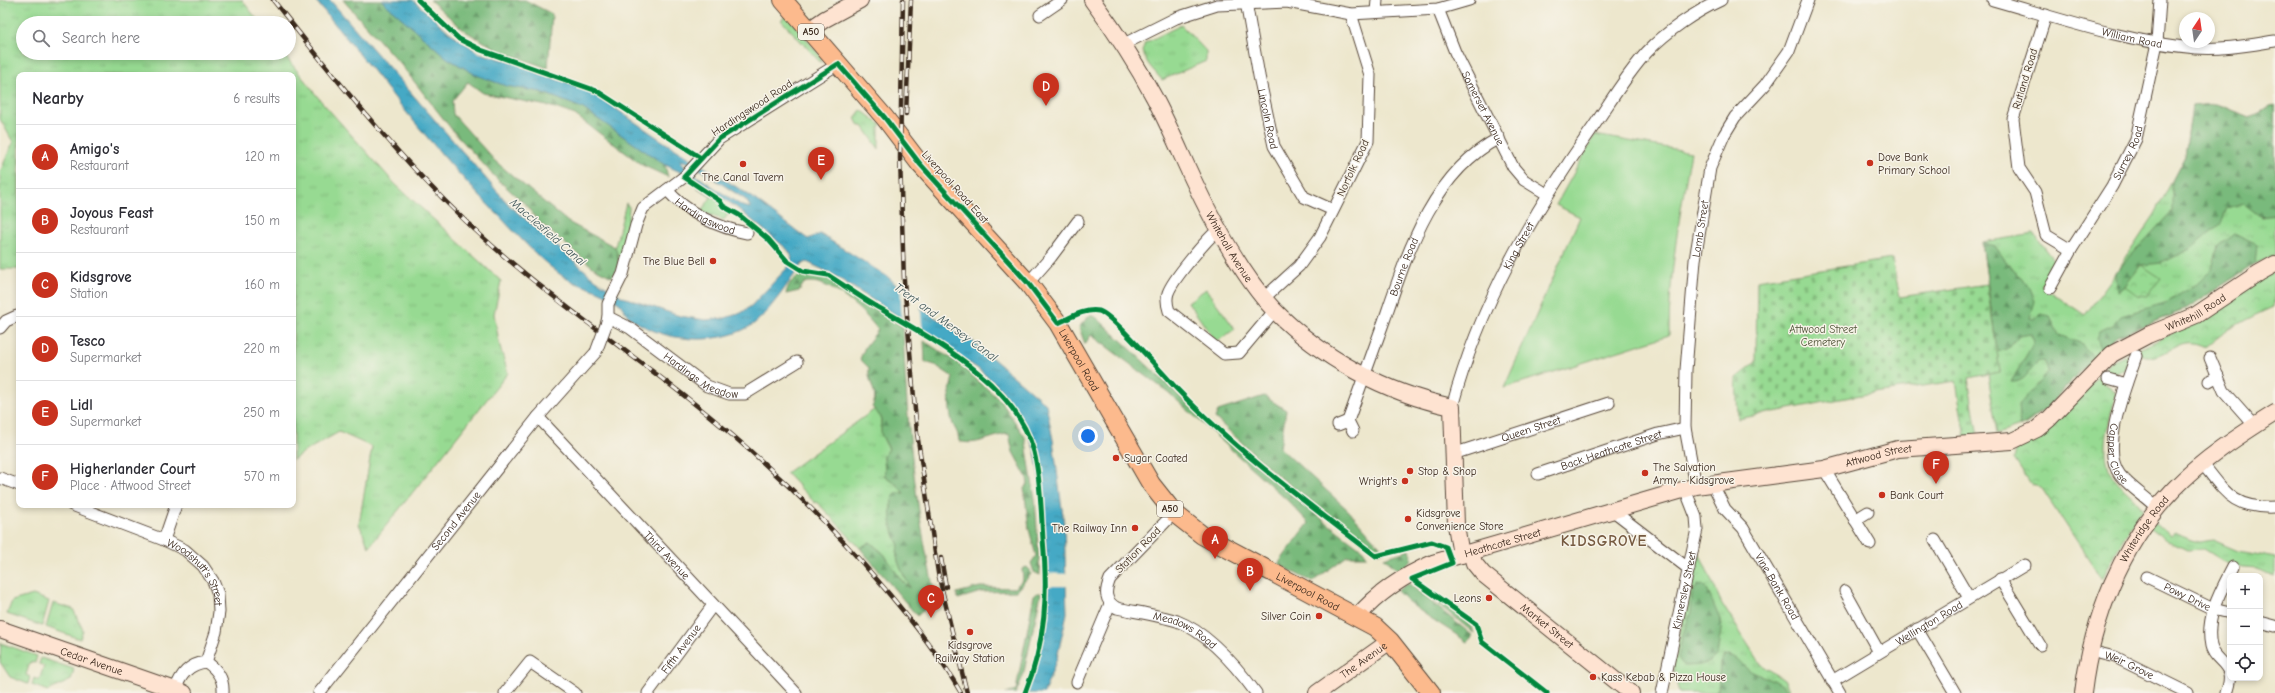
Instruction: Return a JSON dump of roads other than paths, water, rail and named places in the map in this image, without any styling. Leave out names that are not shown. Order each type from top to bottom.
[{"type":"main road","name":"Liverpool Road East","points":[[783,0],[885,118],[920,164],[1028,283],[1058,323]]},
{"type":"main road","name":"Liverpool Road","points":[[1058,323],[1151,484],[1174,513],[1202,535],[1358,616],[1375,627],[1390,641],[1431,693]]},
{"type":"street","points":[[809,30],[825,19],[860,0]]},
{"type":"street","points":[[1040,15],[1062,0]]},
{"type":"street","name":"Whitehall Avenue","points":[[1092,0],[1124,44],[1154,97],[1218,230],[1264,298],[1274,310],[1337,361],[1364,376],[1430,402],[1452,407]]},
{"type":"street","points":[[1376,12],[1377,0]]},
{"type":"street","points":[[1124,44],[1176,18],[1216,2],[1288,1],[1351,14],[1438,9],[1470,0]]},
{"type":"street","name":"King Street","points":[[1466,554],[1456,525],[1452,407],[1461,375],[1501,275],[1547,194],[1648,52],[1696,12],[1721,0]]},
{"type":"street","name":"Lamb Street","points":[[1691,487],[1685,428],[1686,370],[1695,260],[1710,168],[1724,135],[1735,117],[1765,85],[1789,51],[1808,0]]},
{"type":"street","name":"William Road","points":[[1993,0],[2157,43],[2198,48],[2233,48],[2275,41]]},
{"type":"street","name":"Surrey Road","points":[[2050,288],[2071,250],[2112,186],[2136,139],[2157,43],[2161,11],[2160,0]]},
{"type":"street","name":"Lincoln Road","points":[[1246,2],[1259,76],[1274,146],[1304,197],[1333,210]]},
{"type":"street","name":"Somerset Avenue","points":[[1438,9],[1455,52],[1514,167],[1524,180],[1547,194]]},
{"type":"street","name":"Norfolk Road","points":[[1264,298],[1299,266],[1320,237],[1368,141],[1370,75],[1351,14]]},
{"type":"street","name":"Rutland Road","points":[[2046,15],[2013,118],[2019,168],[2035,192],[2046,235],[2071,250]]},
{"type":"street","name":"Hardingswood Road","points":[[596,352],[607,321],[608,304],[624,274],[636,225],[643,208],[684,177],[719,140],[838,64]]},
{"type":"street","name":"Bourne Road","points":[[1346,426],[1405,260],[1430,211],[1451,179],[1468,158],[1484,146],[1499,138]]},
{"type":"street","name":"Hardingswood","points":[[667,190],[683,205],[710,221],[727,230],[747,233]]},
{"type":"street","points":[[1028,283],[1051,258],[1078,220]]},
{"type":"street","points":[[1218,230],[1205,241],[1168,292],[1166,304],[1169,311],[1224,354],[1232,355],[1244,349],[1274,310]]},
{"type":"street","name":"Whitehill Road","points":[[2112,354],[2148,335],[2196,315],[2259,272],[2275,264]]},
{"type":"street","points":[[0,328],[6,321],[16,316]]},
{"type":"street","name":"Hardings Meadow","points":[[607,321],[630,328],[707,386],[729,394],[745,394],[798,362]]},
{"type":"street","name":"Second Avenue","points":[[319,693],[538,417],[596,352]]},
{"type":"street","name":"Attwood Street","points":[[1691,487],[1824,469],[1898,450],[2002,443],[2021,438],[2037,429],[2049,419],[2112,354]]},
{"type":"street","name":"Capper Close","points":[[2136,356],[2126,384],[2114,431],[2113,447],[2116,466],[2120,475],[2158,508]]},
{"type":"street","points":[[2210,358],[2214,378],[2255,426]]},
{"type":"street","points":[[2108,379],[2126,384]]},
{"type":"street","name":"Queen Street","points":[[1453,454],[1609,403]]},
{"type":"street","name":"Whiteridge Road","points":[[2083,693],[2090,651],[2102,610],[2116,575],[2132,545],[2158,508],[2174,489],[2202,463],[2275,413]]},
{"type":"street","name":"Third Avenue","points":[[538,417],[796,693]]},
{"type":"street","name":"Back Heathcote Street","points":[[1538,474],[1658,434],[1685,428]]},
{"type":"street","points":[[2202,463],[2230,498],[2249,506],[2275,507]]},
{"type":"street","points":[[1824,469],[1870,544]]},
{"type":"street","points":[[0,478],[16,484]]},
{"type":"street","name":"Vine Bank Road","points":[[1712,483],[1725,509],[1743,528],[1840,693]]},
{"type":"street","name":"Heathcote Street","points":[[1358,616],[1366,607],[1401,578],[1433,563],[1691,487]]},
{"type":"street","name":"Kinnersley Street","points":[[1662,693],[1697,529],[1691,487]]},
{"type":"street","name":"Woodshutt's Street","points":[[80,508],[164,540],[185,550],[203,566],[213,581],[218,594],[219,612],[216,632],[206,662]]},
{"type":"street","points":[[164,540],[175,508]]},
{"type":"street","points":[[1612,510],[1689,569]]},
{"type":"street","points":[[1855,520],[1868,512]]},
{"type":"street","name":"Station Road","points":[[1110,604],[1107,598],[1106,588],[1110,579],[1174,513]]},
{"type":"street","points":[[1935,540],[1969,598]]},
{"type":"street","name":"Market Street","points":[[1466,554],[1483,574],[1631,693]]},
{"type":"street","name":"Wellington Road","points":[[1832,681],[2025,565]]},
{"type":"street","points":[[2226,693],[2229,685],[2228,667],[2212,648],[2209,627],[2213,609],[2233,567]]},
{"type":"street","name":"Powy Drive","points":[[2147,577],[2213,609],[2227,613]]},
{"type":"street","points":[[2000,579],[2040,645]]},
{"type":"street","points":[[1845,591],[1879,652]]},
{"type":"street","points":[[1077,682],[1110,604]]},
{"type":"street","name":"Meadows Road","points":[[1110,604],[1117,608],[1176,621],[1187,626],[1234,664],[1256,693]]},
{"type":"street","name":"Fifth Avenue","points":[[648,693],[713,605]]},
{"type":"street","points":[[2263,623],[2275,626]]},
{"type":"street","name":"Cedar Avenue","points":[[0,629],[179,691]]},
{"type":"street","points":[[1917,629],[1955,693]]},
{"type":"street","name":"The Avenue","points":[[1317,693],[1390,641]]},
{"type":"street","name":"Weir Grove","points":[[2090,651],[2115,657],[2188,693]]},
{"type":"street","points":[[179,691],[182,674],[198,663],[206,662],[215,668],[220,675],[223,693]]},
{"type":"street","points":[[505,693],[530,662],[575,693]]},
{"type":"water","points":[[315,0],[330,0],[510,206],[596,280],[623,297],[680,316],[706,320],[725,318],[741,313],[751,306],[788,267],[791,256],[787,249],[736,207],[691,177],[665,165],[582,108],[541,92],[506,86],[476,75],[447,58],[381,0],[413,0],[449,32],[479,53],[513,62],[545,76],[586,88],[661,140],[746,193],[808,239],[820,234],[888,277],[923,310],[970,339],[1046,404],[1053,440],[1064,524],[1067,613],[1057,658],[1044,693],[1026,693],[1041,645],[1048,590],[1043,500],[1035,452],[1027,429],[1000,388],[977,368],[834,275],[807,262],[802,264],[763,316],[749,327],[735,333],[721,337],[689,339],[659,333],[645,327],[630,317],[620,304],[597,291],[567,279],[530,249],[453,167]],"holes":[[[680,160],[690,163],[746,200],[751,208],[742,206],[686,169]]]},
{"type":"railway","points":[[273,0],[286,16]]},
{"type":"railway","points":[[903,0],[900,158],[904,281],[917,433],[938,573],[967,693]]},
{"type":"railway","points":[[906,114],[911,0]]},
{"type":"railway","points":[[296,29],[382,134],[411,166],[472,227],[550,294],[717,422],[790,487],[835,533],[901,608],[933,650],[961,693]]},
{"type":"railway","points":[[941,558],[946,587]]},
{"type":"place","name":"Tesco","points":[[1046,106]]},
{"type":"place","name":"Dove Bank Primary School","points":[[1870,163]]},
{"type":"place","name":"The Canal Tavern","points":[[743,164]]},
{"type":"place","name":"Lidl","points":[[821,180]]},
{"type":"place","name":"The Blue Bell","points":[[713,261]]},
{"type":"place","name":"Sugar Coated","points":[[1116,458]]},
{"type":"place","name":"Stop & Shop","points":[[1410,471]]},
{"type":"place","name":"The Salvation Army - Kidsgrove","points":[[1645,473]]},
{"type":"place","name":"Wright's","points":[[1405,481]]},
{"type":"place","name":"Higherlander Court","points":[[1936,484]]},
{"type":"place","name":"Bank Court","points":[[1882,495]]},
{"type":"place","name":"Kidsgrove Convenience Store","points":[[1408,519]]},
{"type":"place","name":"The Railway Inn","points":[[1135,528]]},
{"type":"place","name":"Amigo's","points":[[1215,559]]},
{"type":"place","name":"Joyous Feast","points":[[1250,591]]},
{"type":"place","name":"Leons","points":[[1489,598]]},
{"type":"place","name":"Silver Coin","points":[[1319,616]]},
{"type":"place","name":"Kidsgrove","points":[[931,618]]},
{"type":"place","name":"Kidsgrove Railway Station","points":[[970,632]]},
{"type":"place","name":"Kass Kebab & Pizza House","points":[[1593,677]]},
{"type":"district","name":"KIDSGROVE","points":[[1604,541]]},
{"type":"water label","name":"Macclesfield Canal","points":[[548,232]]},
{"type":"water label","name":"Trent and Mersey Canal","points":[[946,322]]},
{"type":"park label","name":"Attwood Street Cemetery","points":[[1823,335]]}]
